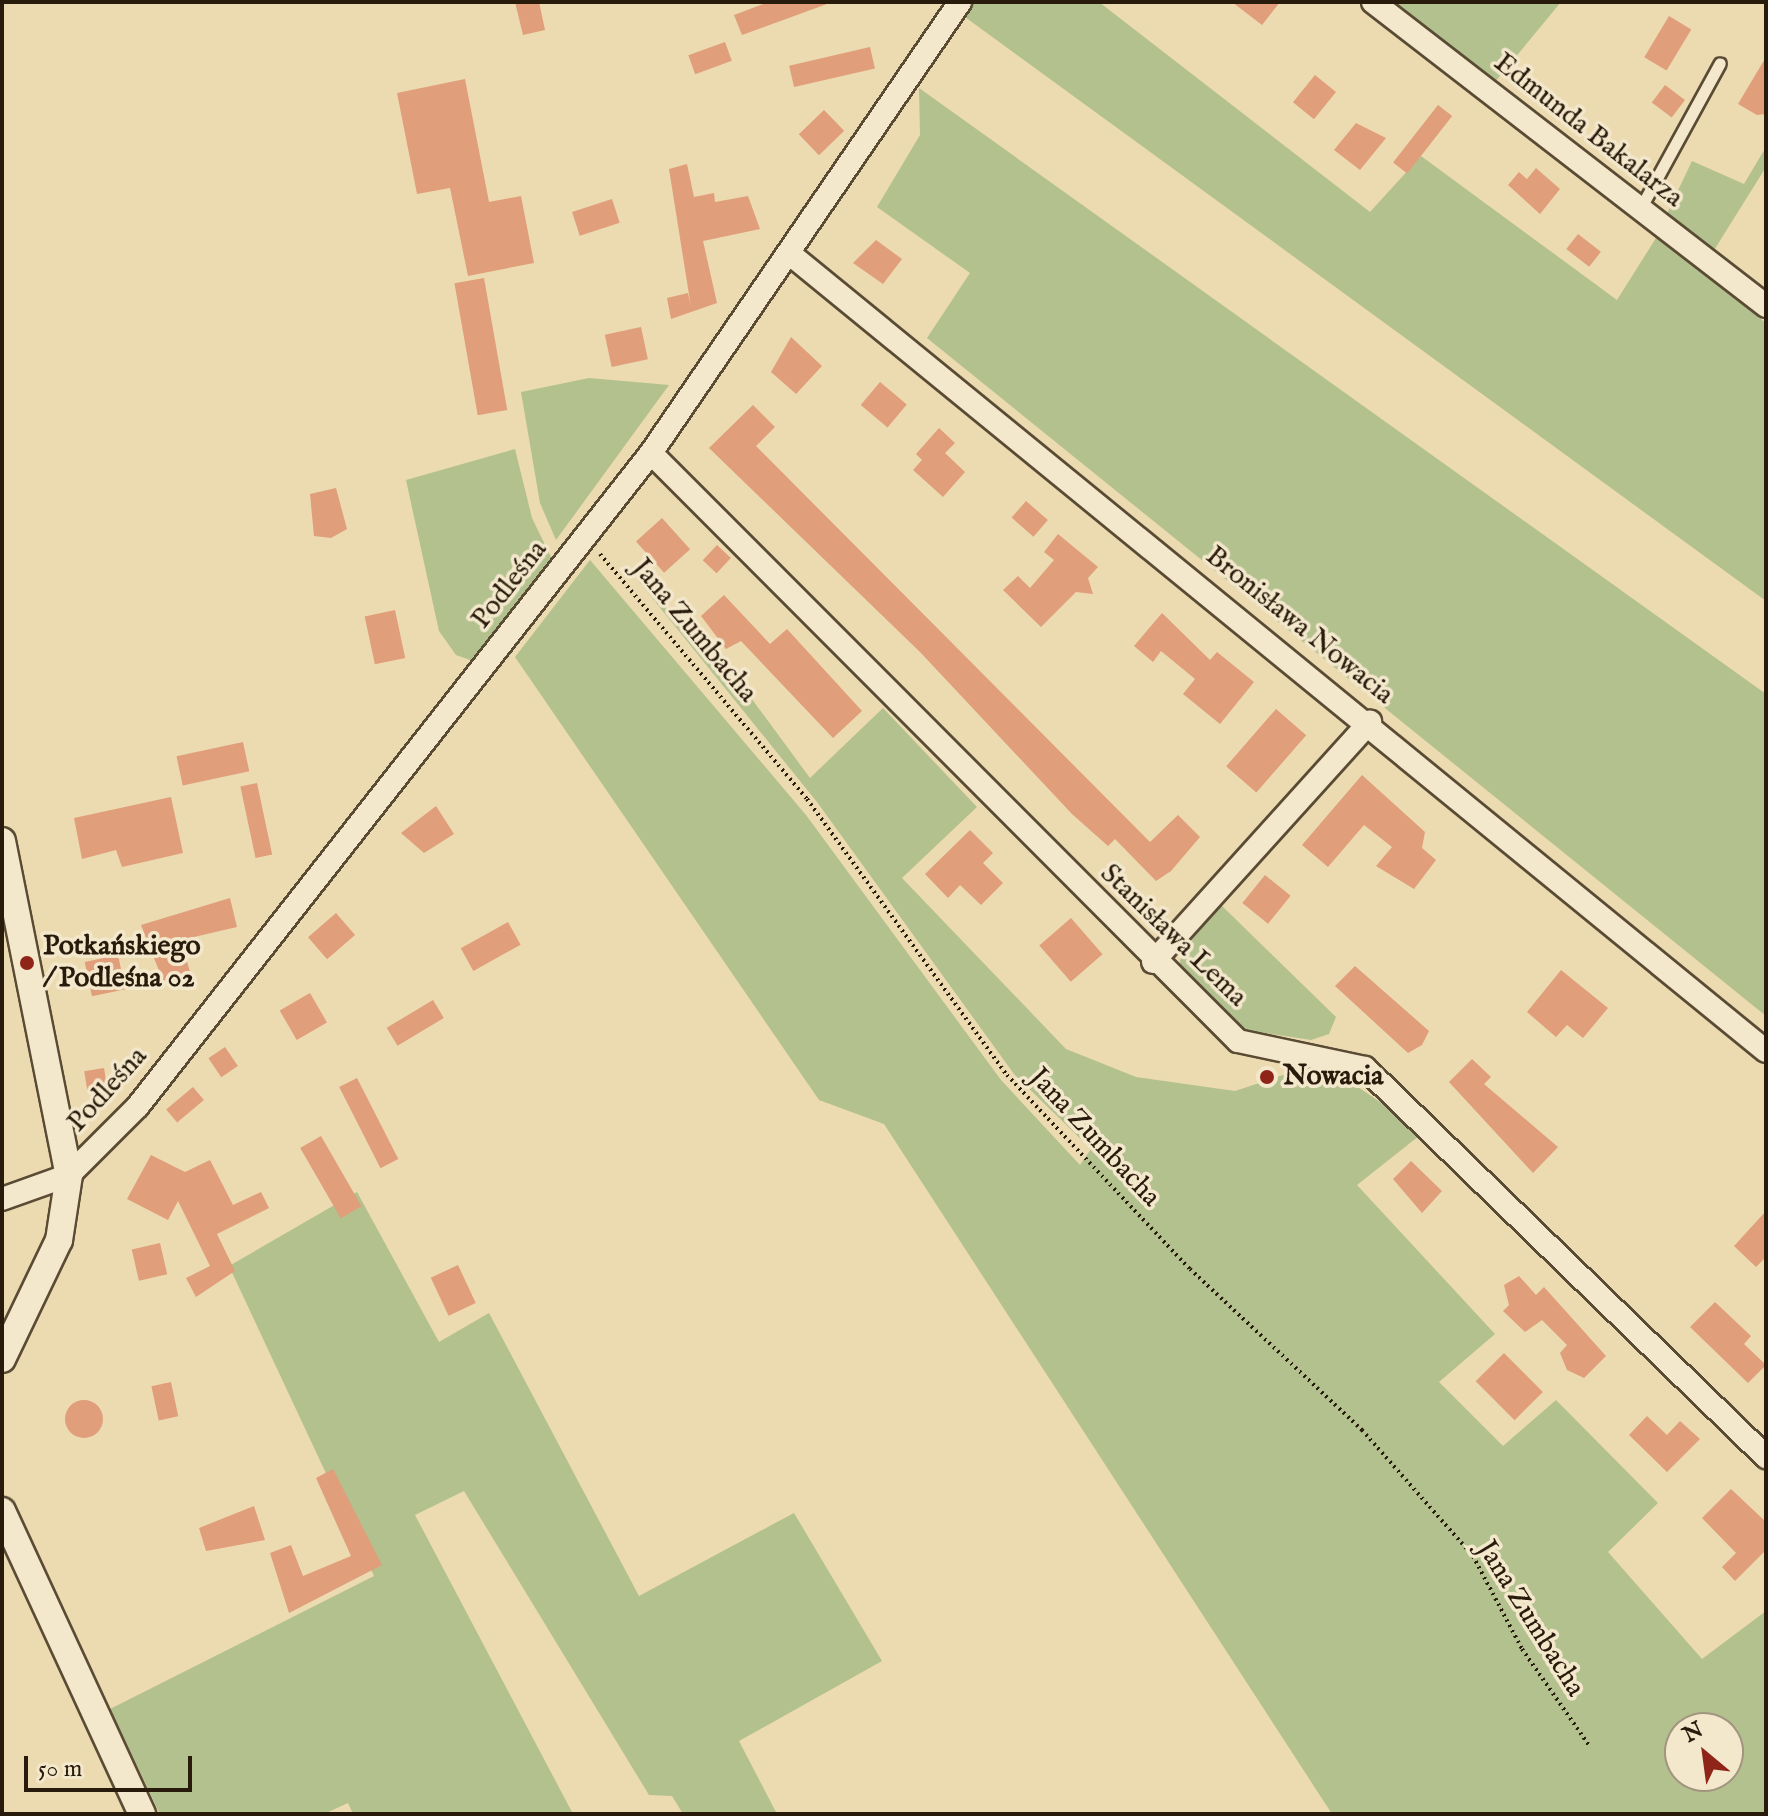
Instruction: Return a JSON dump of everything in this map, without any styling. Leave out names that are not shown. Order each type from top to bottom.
[{"type":"street","name":"Podleśna","points":[[69,1175],[138,1106],[651,453],[960,2]]},
{"type":"street","name":"Edmunda Bakalarza","points":[[1373,2],[1766,306]]},
{"type":"street","name":"Bronisława Nowacia","points":[[790,254],[1370,722],[1766,1051]]},
{"type":"street","name":"Stanisława Lema","points":[[651,453],[1153,962],[1238,1041],[1365,1068],[1766,1457]]},
{"type":"street","points":[[1153,962],[1370,722]]},
{"type":"street","points":[[2,841],[69,1175],[59,1240],[2,1359]]},
{"type":"street","points":[[2,1199],[69,1175]]},
{"type":"street","points":[[2,1511],[142,1814]]},
{"type":"lane","points":[[1640,209],[1720,63]]},
{"type":"path","name":"Jana Zumbacha","points":[[585,537],[650,606],[807,799],[1007,1075],[1190,1269],[1362,1430],[1473,1556],[1522,1649],[1590,1747]]},
{"type":"green space","points":[[976,2],[1099,2],[1370,212],[1421,156],[1617,300],[1656,238],[1766,323],[1766,601],[965,17]]},
{"type":"green space","points":[[1391,2],[1561,2],[1495,82]]},
{"type":"green space","points":[[919,88],[1766,694],[1766,1016],[927,338],[970,273],[877,207],[920,135]]},
{"type":"green space","points":[[1766,147],[1766,167],[1711,255],[1665,218],[1692,161],[1744,184]]},
{"type":"green space","points":[[589,378],[669,385],[556,540],[540,503],[521,392]]},
{"type":"green space","points":[[515,449],[532,518],[552,559],[473,661],[456,655],[439,631],[406,480]]},
{"type":"green space","points":[[590,560],[806,815],[1001,1080],[1080,1165],[1091,1149],[1014,1074],[817,802],[636,578],[729,668],[810,778],[883,708],[977,807],[902,878],[1066,1049],[1136,1077],[1235,1091],[1283,1075],[1324,1076],[1358,1087],[1424,1132],[1357,1185],[1495,1334],[1439,1382],[1503,1446],[1556,1400],[1658,1503],[1608,1552],[1702,1659],[1766,1611],[1766,1814],[1332,1814],[884,1124],[819,1100],[515,657]]},
{"type":"green space","points":[[1220,904],[1336,1017],[1329,1034],[1311,1040],[1239,1029],[1188,978],[1179,966],[1182,952]]},
{"type":"green space","points":[[357,1192],[439,1342],[489,1313],[639,1596],[794,1513],[882,1661],[739,1741],[777,1814],[683,1814],[672,1796],[649,1795],[464,1491],[415,1515],[573,1814],[353,1814],[348,1803],[324,1814],[160,1814],[110,1709],[374,1576],[229,1266]]},
{"type":"building","points":[[515,2],[539,2],[545,30],[523,35]]},
{"type":"building","points":[[769,2],[827,4],[742,35],[734,15]]},
{"type":"building","points":[[1232,2],[1280,2],[1262,25]]},
{"type":"building","points":[[1669,16],[1691,29],[1667,71],[1644,57]]},
{"type":"building","points":[[725,42],[732,61],[695,74],[688,55]]},
{"type":"building","points":[[870,47],[875,68],[794,87],[789,66]]},
{"type":"building","points":[[1766,57],[1766,114],[1757,115],[1738,104]]},
{"type":"building","points":[[1315,75],[1336,92],[1314,119],[1293,102]]},
{"type":"building","points":[[465,79],[489,202],[521,196],[534,263],[468,276],[450,188],[417,194],[397,93]]},
{"type":"building","points":[[1665,85],[1685,100],[1672,118],[1652,103]]},
{"type":"building","points":[[1438,105],[1452,116],[1407,174],[1393,163]]},
{"type":"building","points":[[824,110],[844,131],[819,155],[799,134]]},
{"type":"building","points":[[1356,123],[1386,138],[1360,170],[1334,150]]},
{"type":"building","points":[[687,164],[694,197],[714,193],[715,202],[748,196],[760,229],[703,241],[717,303],[671,319],[667,298],[688,293],[691,307],[669,169]]},
{"type":"building","points":[[1536,168],[1560,189],[1540,214],[1508,185],[1519,172],[1527,179]]},
{"type":"building","points":[[612,199],[620,223],[580,236],[572,212]]},
{"type":"building","points":[[1578,234],[1601,252],[1589,267],[1566,249]]},
{"type":"building","points":[[876,240],[902,259],[883,284],[853,263]]},
{"type":"building","points":[[484,278],[507,410],[478,415],[454,283]]},
{"type":"building","points":[[641,327],[648,359],[612,367],[605,335]]},
{"type":"building","points":[[791,337],[822,366],[796,394],[771,372]]},
{"type":"building","points":[[880,382],[907,404],[888,427],[861,405]]},
{"type":"building","points":[[753,405],[775,427],[756,446],[1150,842],[1178,815],[1200,837],[1171,871],[1156,881],[1115,839],[1108,846],[1072,814],[920,652],[709,448]]},
{"type":"building","points":[[939,428],[955,443],[945,453],[965,472],[943,497],[913,470],[922,460],[916,454]]},
{"type":"building","points":[[336,488],[347,529],[331,538],[314,536],[310,494]]},
{"type":"building","points":[[1026,501],[1048,520],[1033,537],[1012,518]]},
{"type":"building","points":[[662,518],[690,549],[664,573],[636,541]]},
{"type":"building","points":[[1058,534],[1098,567],[1088,578],[1093,594],[1076,592],[1041,627],[1003,590],[1018,576],[1030,588],[1054,560],[1044,552]]},
{"type":"building","points":[[717,545],[731,558],[717,573],[703,560]]},
{"type":"building","points":[[724,595],[770,644],[787,629],[862,711],[833,738],[741,641],[726,649],[701,616]]},
{"type":"building","points":[[395,610],[405,658],[375,664],[365,616]]},
{"type":"building","points":[[1162,613],[1210,660],[1217,652],[1254,682],[1220,724],[1183,694],[1195,679],[1161,651],[1153,662],[1134,646]]},
{"type":"building","points":[[1276,709],[1306,735],[1256,793],[1226,766]]},
{"type":"building","points":[[243,742],[249,771],[183,785],[176,756]]},
{"type":"building","points":[[1362,775],[1425,832],[1422,848],[1436,860],[1414,889],[1376,866],[1392,847],[1364,825],[1328,867],[1302,845]]},
{"type":"building","points":[[257,783],[272,854],[256,858],[240,787]]},
{"type":"building","points":[[171,797],[183,853],[122,867],[116,850],[82,859],[74,818]]},
{"type":"building","points":[[436,806],[454,834],[424,853],[401,833]]},
{"type":"building","points":[[970,830],[993,853],[983,863],[1003,883],[981,905],[960,885],[948,898],[925,874]]},
{"type":"building","points":[[1265,875],[1291,896],[1268,924],[1242,903]]},
{"type":"building","points":[[230,898],[237,927],[181,940],[190,972],[163,981],[141,925]]},
{"type":"building","points":[[336,913],[355,935],[327,959],[308,937]]},
{"type":"building","points":[[1071,918],[1102,954],[1071,982],[1039,946]]},
{"type":"building","points":[[508,922],[521,945],[473,971],[461,948]]},
{"type":"building","points":[[118,955],[125,989],[92,996],[85,962]]},
{"type":"building","points":[[1355,966],[1429,1031],[1422,1045],[1408,1053],[1335,986]]},
{"type":"building","points":[[1561,970],[1608,1008],[1583,1038],[1567,1025],[1556,1037],[1527,1012]]},
{"type":"building","points":[[310,993],[327,1022],[297,1040],[280,1010]]},
{"type":"building","points":[[433,1000],[444,1018],[398,1046],[387,1028]]},
{"type":"building","points":[[225,1047],[238,1066],[221,1077],[208,1058]]},
{"type":"building","points":[[1472,1059],[1491,1077],[1484,1084],[1558,1147],[1533,1173],[1449,1082]]},
{"type":"building","points":[[104,1068],[107,1088],[87,1091],[84,1071]]},
{"type":"building","points":[[357,1078],[398,1159],[380,1168],[339,1087]]},
{"type":"building","points":[[193,1087],[204,1100],[177,1123],[166,1109]]},
{"type":"building","points":[[321,1136],[362,1206],[341,1218],[300,1148]]},
{"type":"building","points":[[151,1155],[185,1172],[210,1160],[233,1205],[261,1192],[269,1208],[217,1234],[235,1271],[196,1297],[186,1278],[210,1266],[178,1201],[168,1220],[127,1199]]},
{"type":"building","points":[[1411,1161],[1442,1191],[1422,1213],[1393,1179]]},
{"type":"building","points":[[1766,1211],[1766,1257],[1756,1267],[1734,1246]]},
{"type":"building","points":[[160,1243],[167,1274],[139,1281],[132,1250]]},
{"type":"building","points":[[458,1265],[476,1303],[449,1316],[431,1278]]},
{"type":"building","points":[[1519,1276],[1536,1295],[1544,1287],[1606,1356],[1584,1378],[1567,1370],[1560,1353],[1567,1345],[1542,1320],[1525,1332],[1503,1311],[1509,1305],[1504,1285]]},
{"type":"building","points":[[1715,1302],[1751,1336],[1744,1344],[1766,1365],[1748,1383],[1690,1327]]},
{"type":"building","points":[[1504,1353],[1543,1392],[1515,1420],[1476,1381]]},
{"type":"building","points":[[171,1382],[178,1416],[159,1420],[151,1386]]},
{"type":"building","points":[[84,1400],[98,1405],[103,1419],[98,1433],[84,1438],[70,1433],[65,1419],[70,1405]]},
{"type":"building","points":[[1647,1416],[1667,1435],[1680,1421],[1700,1439],[1667,1472],[1629,1435]]},
{"type":"building","points":[[333,1469],[382,1565],[289,1613],[270,1553],[291,1545],[303,1576],[351,1556],[316,1478]]},
{"type":"building","points":[[1731,1489],[1766,1522],[1766,1550],[1735,1581],[1722,1567],[1736,1553],[1702,1518]]},
{"type":"building","points":[[254,1506],[265,1540],[206,1551],[199,1528]]},
{"type":"place","name":"Potkańskiego / Podleśna 02","points":[[27,963]]},
{"type":"place","name":"Nowacia","points":[[1267,1077]]}]
